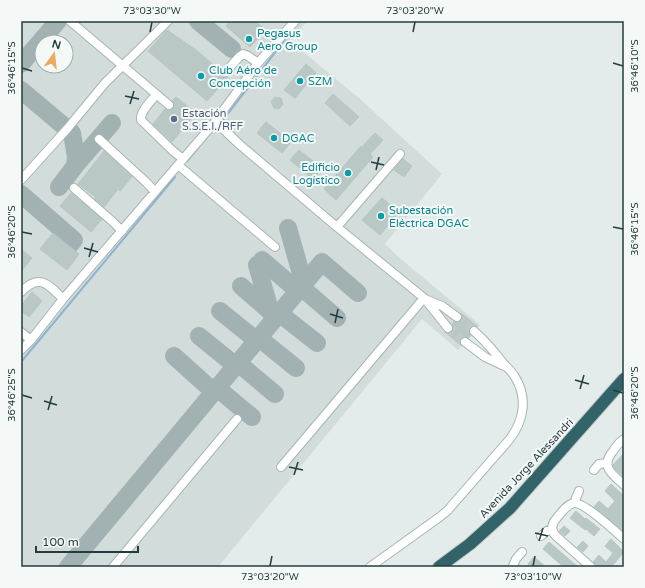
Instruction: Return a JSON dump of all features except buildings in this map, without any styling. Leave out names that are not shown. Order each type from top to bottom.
[{"type":"highway","name":"Avenida Jorge Alessandri","points":[[439,567],[478,537],[510,508],[624,379]]},
{"type":"street","points":[[70,21],[169,105]]},
{"type":"street","points":[[21,180],[67,129],[104,83],[168,21]]},
{"type":"street","points":[[21,350],[214,123],[258,63],[295,21]]},
{"type":"street","points":[[229,68],[238,57],[243,54],[258,63]]},
{"type":"street","points":[[156,95],[141,115],[141,120],[173,151],[180,162],[275,247]]},
{"type":"street","points":[[214,123],[220,126],[239,144],[337,227],[424,298],[448,328]]},
{"type":"street","points":[[99,139],[155,192]]},
{"type":"street","points":[[337,227],[400,154]]},
{"type":"street","points":[[74,188],[122,231]]},
{"type":"street","points":[[21,292],[27,286],[35,282],[44,283],[63,299]]},
{"type":"street","points":[[424,298],[442,306],[457,317]]},
{"type":"street","points":[[280,467],[424,298]]},
{"type":"street","points":[[370,567],[448,510],[513,434],[520,421],[523,402],[519,384],[512,372],[490,346],[474,331]]},
{"type":"street","points":[[21,332],[31,340]]},
{"type":"street","points":[[465,342],[485,357],[507,367]]},
{"type":"street","points":[[114,567],[237,419]]},
{"type":"street","points":[[624,440],[621,441],[609,455],[607,463],[610,472],[624,485]]},
{"type":"street","points":[[594,470],[599,464],[607,463]]},
{"type":"street","points":[[575,503],[579,491]]},
{"type":"street","points":[[541,536],[552,528],[555,520],[570,504],[575,503],[583,506],[624,539]]},
{"type":"street","points":[[552,528],[556,536],[591,567]]},
{"type":"street","points":[[513,567],[516,559],[522,552]]},
{"type":"shaded area","points":[[21,21],[307,21],[290,41],[359,98],[442,174],[385,244],[480,325],[458,350],[422,319],[218,567],[21,567]]},
{"type":"waterway","points":[[223,120],[294,28]]},
{"type":"waterway","points":[[187,161],[198,148]]},
{"type":"waterway","points":[[21,362],[175,177]]},
{"type":"taxiway","points":[[21,64],[58,21]]},
{"type":"taxiway","points":[[198,21],[232,49]]},
{"type":"taxiway","points":[[21,90],[72,133],[76,157],[75,166],[59,187]]},
{"type":"taxiway","points":[[75,166],[112,123]]},
{"type":"taxiway","points":[[21,194],[74,240],[69,246]]},
{"type":"taxiway","points":[[288,228],[304,284]]},
{"type":"taxiway","points":[[262,260],[298,291]]},
{"type":"taxiway","points":[[68,567],[322,262],[358,293]]},
{"type":"taxiway","points":[[257,265],[273,320]]},
{"type":"taxiway","points":[[241,286],[272,313]]},
{"type":"taxiway","points":[[301,287],[337,318]]},
{"type":"taxiway","points":[[220,311],[256,340]]},
{"type":"taxiway","points":[[279,313],[317,343]]},
{"type":"taxiway","points":[[199,336],[236,366]]},
{"type":"taxiway","points":[[259,338],[296,368]]},
{"type":"taxiway","points":[[174,356],[214,392]]},
{"type":"taxiway","points":[[238,363],[275,394]]},
{"type":"taxiway","points":[[217,388],[252,417]]},
{"type":"tunnel","points":[[457,317],[474,331]]},
{"type":"tunnel","points":[[448,328],[465,342]]},
{"type":"place","name":"Pegasus Aero Group","points":[[249,39]]},
{"type":"place","name":"Club Aéro de Concepción","points":[[201,76]]},
{"type":"place","name":"SZM","points":[[300,81]]},
{"type":"place","name":"Estación S.S.E.I./RFF","points":[[174,119]]},
{"type":"place","name":"DGAC","points":[[274,138]]},
{"type":"place","name":"Edificio Logístico","points":[[348,173]]},
{"type":"place","name":"Subestación Eléctrica DGAC","points":[[381,216]]}]
